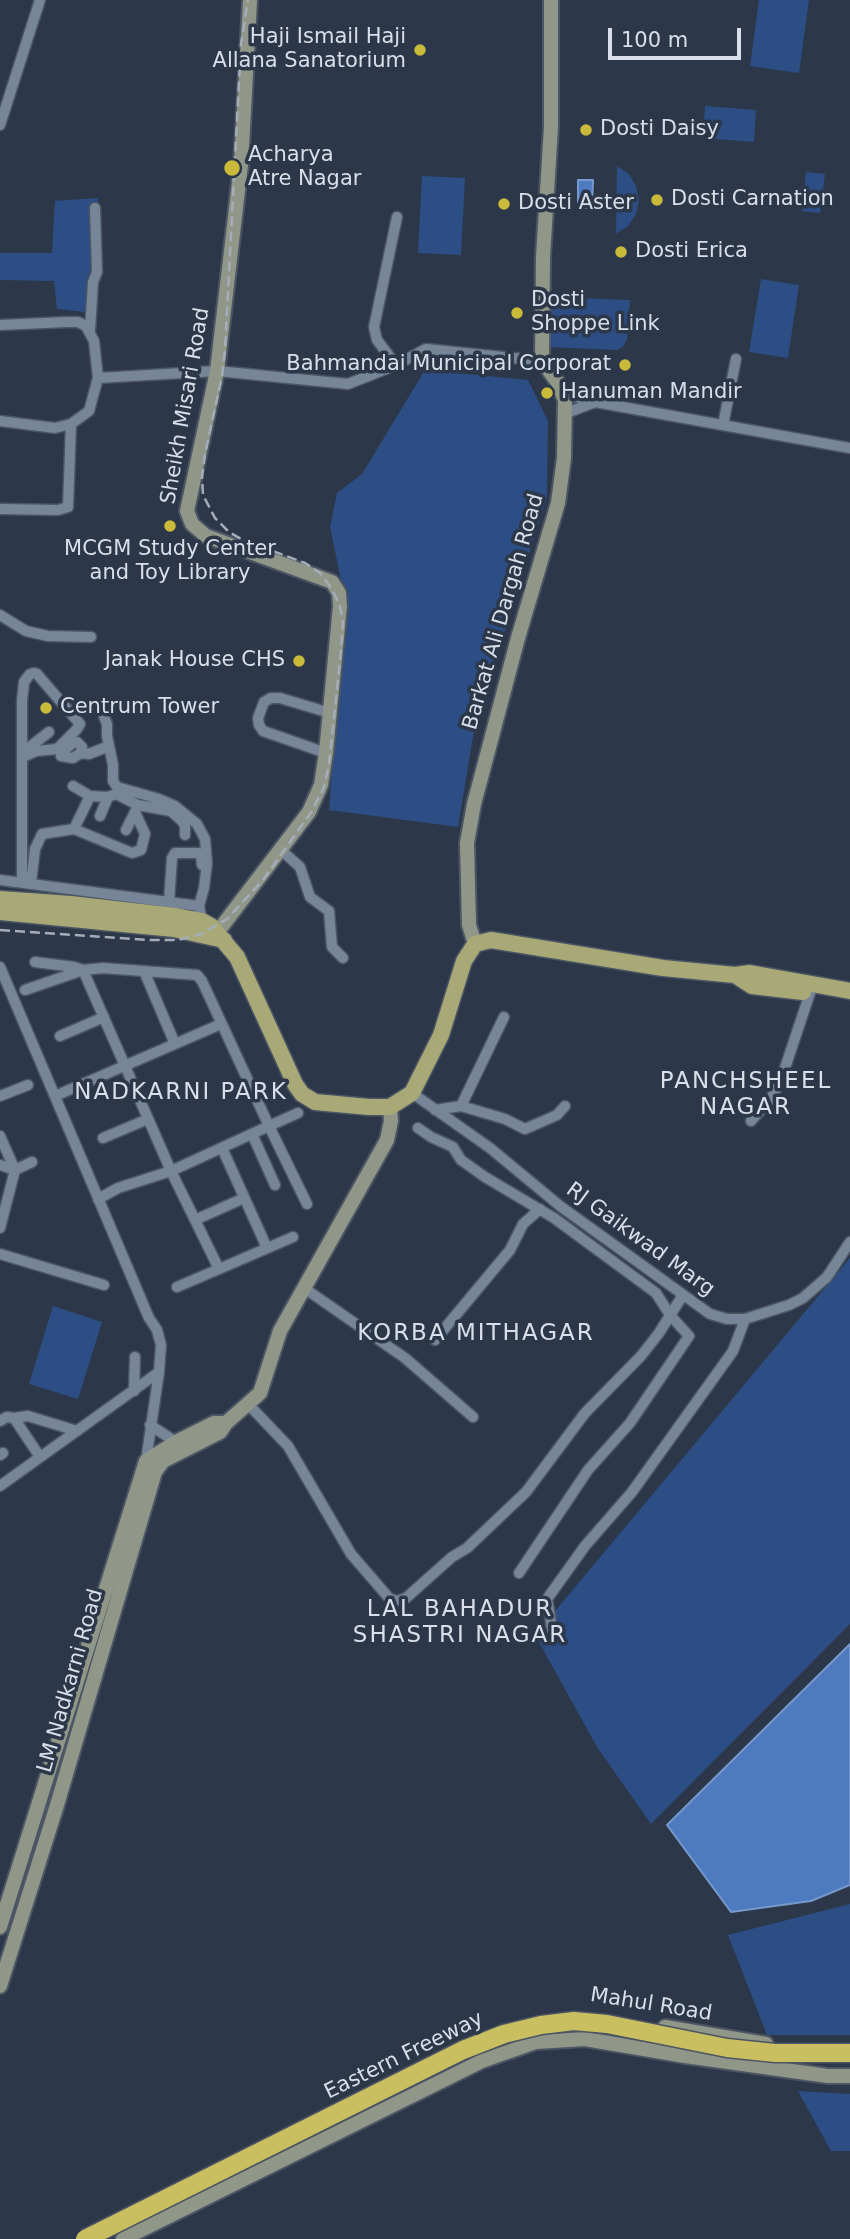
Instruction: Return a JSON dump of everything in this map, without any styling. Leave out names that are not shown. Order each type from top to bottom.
[{"type":"highway","name":"Eastern Freeway","points":[[85,2239],[463,2050],[504,2034],[541,2025],[574,2021],[607,2024],[727,2048],[775,2053],[850,2053]]},
{"type":"highway","name":"Eastern Freeway","points":[[112,2239],[468,2059],[537,2036],[571,2033],[603,2035],[638,2038],[770,2061],[850,2062]]},
{"type":"main road","points":[[0,899],[173,916]]},
{"type":"main road","points":[[0,912],[198,917],[237,957],[302,1094],[315,1102],[390,1107],[412,1093],[441,1035],[464,961],[475,944],[491,940],[663,968],[735,975],[750,973],[850,991]]},
{"type":"main road","points":[[735,975],[751,986],[850,1001]]},
{"type":"street","points":[[0,125],[40,0]]},
{"type":"street","name":"Sheikh Misari Road","points":[[218,936],[313,804],[321,785],[340,606],[339,593],[332,582],[206,536],[192,524],[187,511],[217,371],[241,164],[250,0]]},
{"type":"street","points":[[98,378],[217,371],[348,384],[396,365],[426,349],[542,360],[543,257],[551,127],[551,0]]},
{"type":"street","points":[[0,421],[55,428],[71,424],[89,411],[98,378],[94,341],[90,330],[93,282],[97,272],[95,208]]},
{"type":"street","points":[[396,365],[377,340],[374,327],[397,217]]},
{"type":"street","points":[[0,325],[78,322],[90,330]]},
{"type":"street","points":[[723,425],[736,359]]},
{"type":"street","name":"Barkat Ali Dargah Road","points":[[475,944],[469,925],[467,843],[474,804],[501,697],[558,503],[564,458],[565,400],[542,360]]},
{"type":"street","points":[[562,393],[595,402],[850,448]]},
{"type":"street","points":[[564,414],[595,402]]},
{"type":"street","points":[[0,509],[58,510],[68,507],[71,424]]},
{"type":"street","points":[[0,615],[26,631],[48,636],[92,637]]},
{"type":"street","points":[[23,757],[36,751],[57,749],[80,724],[37,674],[30,674],[23,686],[23,757],[27,883]]},
{"type":"street","points":[[326,753],[263,731],[258,718],[264,702],[271,698],[280,698],[330,713]]},
{"type":"street","points":[[99,704],[107,724],[113,781],[117,787],[175,806],[197,824],[205,839],[205,888],[198,917]]},
{"type":"street","points":[[23,757],[31,746],[49,732]]},
{"type":"street","points":[[84,752],[109,746]]},
{"type":"street","points":[[73,786],[90,796],[108,797],[116,793],[136,808],[171,811],[186,826],[185,835]]},
{"type":"street","points":[[74,829],[90,796]]},
{"type":"street","points":[[100,816],[108,797]]},
{"type":"street","points":[[27,883],[35,849],[45,829],[74,829],[137,853],[143,847],[145,834],[136,808]]},
{"type":"street","points":[[126,830],[136,808]]},
{"type":"street","points":[[281,849],[300,867],[310,897],[329,911],[332,947],[343,958]]},
{"type":"street","points":[[0,880],[27,883],[173,916],[173,855],[178,852],[198,853],[202,858],[202,874],[198,917]]},
{"type":"street","points":[[35,962],[83,970],[171,1171],[219,1269]]},
{"type":"street","points":[[0,967],[161,1345],[150,1425],[152,1463]]},
{"type":"street","points":[[25,990],[83,970],[103,968],[197,975],[307,1204]]},
{"type":"street","points":[[144,971],[175,1044]]},
{"type":"street","points":[[751,1121],[769,1101],[780,1083],[810,993]]},
{"type":"street","points":[[60,1036],[104,1017]]},
{"type":"street","points":[[461,1106],[504,1017]]},
{"type":"street","points":[[55,1096],[221,1024]]},
{"type":"street","points":[[0,1096],[28,1085]]},
{"type":"street","name":"RJ Gaikwad Marg","points":[[412,1093],[490,1149],[560,1206],[710,1314],[727,1319],[746,1319],[803,1298],[827,1277],[850,1242]]},
{"type":"street","points":[[435,1110],[461,1106],[505,1119],[526,1129],[557,1115],[565,1106]]},
{"type":"street","points":[[152,1463],[175,1455],[220,1432],[226,1423],[260,1394],[280,1331],[387,1140],[391,1121],[390,1107]]},
{"type":"street","points":[[99,1199],[118,1188],[171,1171],[222,1149],[298,1113]]},
{"type":"street","points":[[103,1138],[148,1119]]},
{"type":"street","points":[[418,1128],[431,1138],[453,1147],[461,1160],[540,1209],[656,1293],[670,1315],[689,1336],[630,1423],[588,1469],[519,1573]]},
{"type":"street","points":[[252,1134],[275,1185]]},
{"type":"street","points":[[0,1136],[15,1170],[0,1228]]},
{"type":"street","points":[[222,1149],[267,1248]]},
{"type":"street","points":[[0,1165],[15,1170],[32,1162]]},
{"type":"street","points":[[195,1220],[244,1198]]},
{"type":"street","points":[[435,1340],[510,1250],[523,1224],[540,1209]]},
{"type":"street","points":[[177,1287],[293,1237]]},
{"type":"street","points":[[0,1254],[104,1285]]},
{"type":"street","points":[[304,1288],[405,1359],[473,1417]]},
{"type":"street","points":[[248,1404],[288,1446],[351,1554],[389,1598],[400,1600],[467,1548],[526,1492],[585,1413],[641,1356],[682,1295]]},
{"type":"street","points":[[554,1634],[547,1599],[585,1546],[632,1492],[733,1351],[746,1319]]},
{"type":"street","points":[[134,1391],[135,1357]]},
{"type":"street","points":[[0,1486],[159,1372]]},
{"type":"street","points":[[0,1421],[7,1417],[28,1416],[77,1431]]},
{"type":"street","points":[[14,1418],[40,1457]]},
{"type":"street","points":[[152,1463],[176,1442],[214,1423],[226,1423]]},
{"type":"street","points":[[150,1425],[176,1442]]},
{"type":"street","name":"LM Nadkarni Road","points":[[0,1927],[134,1521],[149,1490],[152,1463]]},
{"type":"street","name":"LM Nadkarni Road","points":[[0,1986],[57,1805],[134,1521]]},
{"type":"street","points":[[573,2015],[573,2040]]},
{"type":"street","name":"Mahul Road","points":[[76,2239],[438,2054],[489,2031],[536,2019],[573,2015],[612,2017],[801,2049],[834,2049],[850,2053]]},
{"type":"street","points":[[721,2061],[723,2037]]},
{"type":"street","name":"Mahul Road","points":[[123,2239],[482,2060],[536,2042],[585,2039],[828,2076],[850,2076]]},
{"type":"shaded area","points":[[759,0],[809,0],[799,73],[750,66]]},
{"type":"shaded area","points":[[705,106],[756,110],[754,142],[703,138]]},
{"type":"shaded area","points":[[617,166],[629,174],[636,186],[639,200],[636,214],[628,226],[616,234]]},
{"type":"shaded area","points":[[806,172],[825,174],[820,213],[802,211]]},
{"type":"shaded area","points":[[422,176],[465,178],[461,255],[418,253]]},
{"type":"shaded area","points":[[578,180],[593,180],[592,208],[578,208]]},
{"type":"shaded area","points":[[98,198],[94,313],[57,309],[54,281],[0,280],[0,253],[52,253],[55,201]]},
{"type":"shaded area","points":[[761,279],[799,285],[788,358],[749,352]]},
{"type":"shaded area","points":[[548,297],[630,300],[627,339],[623,347],[617,350],[548,347]]},
{"type":"shaded area","points":[[425,370],[528,380],[548,421],[547,497],[475,725],[458,827],[329,810],[346,604],[330,527],[337,493],[362,474]]},
{"type":"shaded area","points":[[850,1258],[850,1624],[651,1824],[597,1747],[535,1635]]},
{"type":"shaded area","points":[[53,1306],[102,1322],[78,1399],[29,1384]]},
{"type":"shaded area","points":[[850,1644],[850,1885],[811,1901],[731,1912],[667,1825]]},
{"type":"shaded area","points":[[850,1904],[850,2035],[767,2035],[728,1935]]},
{"type":"shaded area","points":[[798,2091],[850,2094],[850,2151],[831,2151]]},
{"type":"railway","points":[[0,930],[150,940],[178,940],[201,934],[227,919],[263,880],[312,811],[324,787],[340,661],[343,623],[340,606],[320,573],[305,563],[243,540],[229,532],[215,518],[203,495],[205,454],[222,376],[225,349],[241,44],[248,0]]},
{"type":"place","name":"Haji Ismail Haji Allana Sanatorium","points":[[420,50]]},
{"type":"place","name":"Dosti Daisy","points":[[586,130]]},
{"type":"place","name":"Acharya Atre Nagar","points":[[232,168]]},
{"type":"place","name":"Dosti Carnation","points":[[657,200]]},
{"type":"place","name":"Dosti Aster","points":[[504,204]]},
{"type":"place","name":"Dosti Erica","points":[[621,252]]},
{"type":"place","name":"Dosti Shoppe Link","points":[[517,313]]},
{"type":"place","name":"Bahmandai Municipal Corporat","points":[[625,365]]},
{"type":"place","name":"Hanuman Mandir","points":[[547,393]]},
{"type":"place","name":"MCGM Study Center and Toy Library","points":[[170,526]]},
{"type":"place","name":"Janak House CHS","points":[[299,661]]},
{"type":"place","name":"Centrum Tower","points":[[46,708]]},
{"type":"district","name":"NADKARNI PARK","points":[[181,1093]]},
{"type":"district","name":"PANCHSHEEL NAGAR","points":[[746,1095]]},
{"type":"district","name":"KORBA MITHAGAR","points":[[476,1334]]},
{"type":"district","name":"LAL BAHADUR SHASTRI NAGAR","points":[[460,1623]]}]
